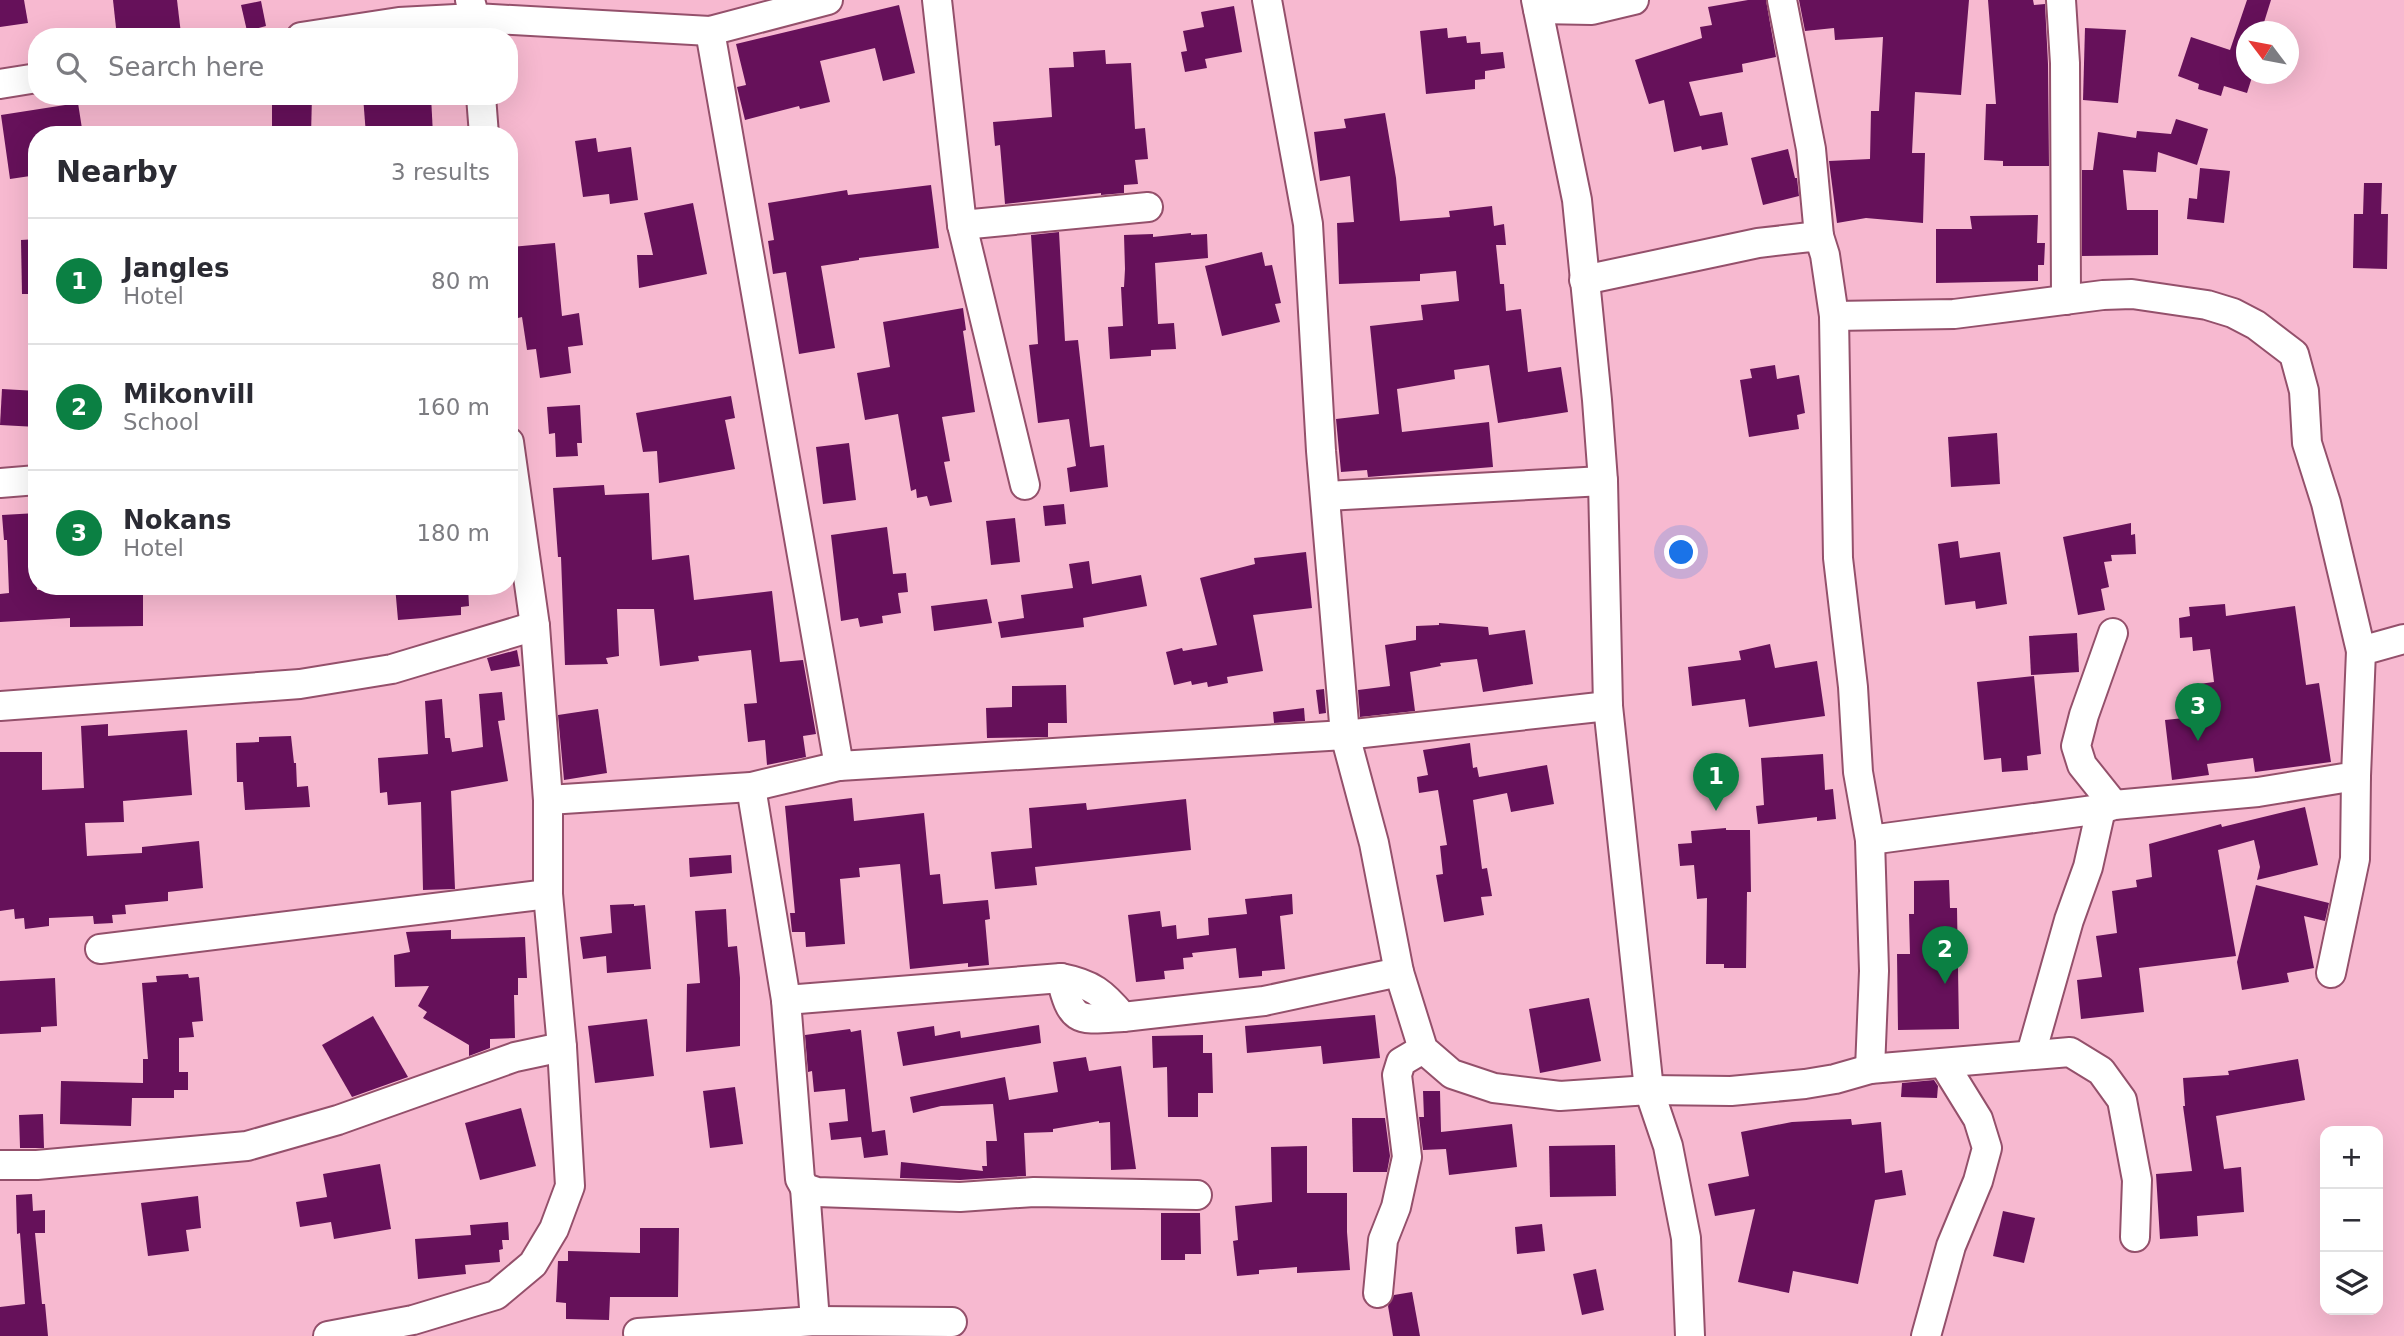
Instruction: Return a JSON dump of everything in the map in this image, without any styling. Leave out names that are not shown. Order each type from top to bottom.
[{"type":"street","points":[[360,28],[399,22],[474,18],[710,31],[828,0]]},
{"type":"street","points":[[937,0],[962,225],[1025,485]]},
{"type":"street","points":[[1267,0],[1308,223],[1321,451],[1345,735],[1374,843],[1399,972],[1423,1049],[1452,1074],[1494,1088],[1560,1096],[1649,1090],[1731,1091],[1805,1084],[1870,1069],[2070,1052],[2101,1071],[2122,1100],[2137,1180],[2135,1237]]},
{"type":"street","points":[[1634,0],[1592,10],[1537,5],[1577,200],[1603,481],[1608,706],[1649,1090],[1668,1146],[1686,1238],[1690,1336]]},
{"type":"street","points":[[1782,0],[1811,149],[1819,236],[1825,255],[1834,316],[1839,558],[1853,687],[1858,772],[1870,841],[1874,971],[1870,1069]]},
{"type":"street","points":[[2061,0],[2066,300]]},
{"type":"street","points":[[710,31],[839,766]]},
{"type":"street","points":[[0,84],[28,79]]},
{"type":"street","points":[[482,105],[483,126]]},
{"type":"street","points":[[962,225],[1148,207]]},
{"type":"street","points":[[1584,280],[1758,243],[1819,236]]},
{"type":"street","points":[[1834,316],[1954,314],[2103,295],[2132,294],[2207,305],[2233,313],[2256,325],[2294,354],[2305,391],[2307,443],[2326,503],[2361,651],[2355,859],[2331,973]]},
{"type":"street","points":[[0,483],[28,481]]},
{"type":"street","points":[[1326,496],[1603,481]]},
{"type":"street","points":[[328,1336],[412,1320],[496,1295],[533,1264],[554,1229],[570,1186],[562,1047],[548,894],[548,800],[535,626],[518,506]]},
{"type":"street","points":[[0,706],[300,684],[392,669],[535,626]]},
{"type":"street","points":[[2108,807],[2082,765],[2076,746],[2113,633]]},
{"type":"street","points":[[2361,651],[2404,639]]},
{"type":"street","points":[[548,800],[751,787],[839,766],[1345,735],[1608,706]]},
{"type":"street","points":[[1870,841],[2108,807],[2258,792],[2356,776]]},
{"type":"street","points":[[751,787],[786,1000],[800,1179],[805,1188],[815,1321]]},
{"type":"street","points":[[2032,1054],[2069,920],[2108,807]]},
{"type":"street","points":[[100,950],[548,894]]},
{"type":"street","points":[[786,1000],[1061,978],[1081,982],[1103,993],[1123,1017],[1264,1000],[1399,972]]},
{"type":"street","points":[[0,1165],[37,1165],[247,1146],[338,1120],[515,1057],[562,1047]]},
{"type":"street","points":[[1378,1293],[1383,1240],[1396,1207],[1408,1157],[1397,1075],[1401,1062],[1423,1049]]},
{"type":"street","points":[[1926,1336],[1951,1246],[1978,1181],[1987,1148],[1978,1119],[1944,1063]]},
{"type":"street","points":[[805,1188],[817,1192],[960,1197],[1034,1192],[1198,1195]]},
{"type":"street","points":[[638,1333],[815,1321],[951,1322]]},
{"type":"building","points":[[0,0],[24,0],[28,23],[0,27]]},
{"type":"building","points":[[113,0],[177,0],[180,28],[116,28]]},
{"type":"building","points":[[1748,0],[1766,0],[1776,57],[1742,64],[1743,72],[1689,82],[1700,116],[1722,112],[1728,145],[1702,150],[1701,146],[1674,152],[1664,100],[1649,104],[1635,60],[1702,38],[1700,27],[1712,25],[1708,7]]},
{"type":"building","points":[[1799,0],[1969,0],[1961,95],[1915,92],[1912,153],[1925,153],[1923,223],[1866,218],[1837,223],[1829,161],[1870,159],[1871,111],[1879,111],[1883,37],[1835,40],[1834,28],[1805,31]]},
{"type":"building","points":[[1988,0],[2033,0],[2034,5],[2045,4],[2049,166],[2003,166],[2003,161],[1984,160],[1986,104],[1996,104]]},
{"type":"building","points":[[2247,0],[2271,0],[2264,21],[2240,21]]},
{"type":"building","points":[[261,1],[266,26],[246,28],[241,5]]},
{"type":"building","points":[[899,5],[915,73],[883,81],[875,48],[820,61],[830,102],[800,109],[799,106],[745,120],[737,87],[746,85],[736,44]]},
{"type":"building","points":[[1234,6],[1242,52],[1205,59],[1207,68],[1185,72],[1181,52],[1187,51],[1183,31],[1204,27],[1201,12]]},
{"type":"building","points":[[1447,28],[1448,38],[1466,36],[1467,43],[1480,42],[1481,54],[1503,52],[1505,68],[1485,71],[1485,79],[1475,80],[1475,89],[1426,94],[1420,31]]},
{"type":"building","points":[[2085,28],[2126,30],[2118,103],[2083,100]]},
{"type":"building","points":[[2236,32],[2236,84],[2250,84],[2247,93],[2224,86],[2221,96],[2198,89],[2199,84],[2178,76],[2191,37],[2230,50]]},
{"type":"building","points":[[1105,50],[1106,64],[1131,63],[1135,129],[1145,128],[1148,159],[1135,160],[1138,184],[1124,185],[1124,193],[1101,193],[1005,204],[1000,145],[995,146],[993,122],[1052,117],[1049,68],[1074,67],[1073,52]]},
{"type":"building","points":[[78,105],[82,126],[28,126],[28,176],[10,179],[1,115]]},
{"type":"building","points":[[272,105],[312,105],[311,126],[272,126]]},
{"type":"building","points":[[364,105],[431,105],[433,126],[365,126]]},
{"type":"building","points":[[1385,113],[1400,221],[1450,217],[1449,211],[1492,206],[1494,226],[1504,224],[1506,245],[1496,245],[1500,284],[1504,284],[1506,311],[1521,309],[1528,372],[1561,367],[1568,412],[1498,423],[1489,365],[1454,370],[1455,379],[1397,389],[1402,432],[1489,422],[1493,467],[1368,477],[1367,470],[1341,472],[1336,419],[1379,414],[1370,326],[1423,320],[1421,305],[1459,301],[1456,271],[1420,274],[1420,281],[1339,284],[1337,223],[1354,222],[1350,176],[1320,181],[1314,132],[1346,128],[1344,119]]},
{"type":"building","points":[[2176,119],[2208,129],[2197,165],[2158,152],[2156,172],[2123,170],[2127,210],[2158,210],[2158,255],[2082,256],[2082,170],[2093,170],[2098,132],[2136,138],[2137,131],[2171,134]]},
{"type":"building","points":[[596,138],[598,152],[631,147],[638,200],[610,204],[609,194],[583,197],[575,141]]},
{"type":"building","points":[[1788,149],[1797,178],[1799,196],[1763,205],[1751,158]]},
{"type":"building","points":[[2200,168],[2230,171],[2224,223],[2187,219],[2189,198],[2197,199]]},
{"type":"building","points":[[2364,183],[2382,183],[2381,214],[2388,214],[2387,269],[2353,268],[2354,214],[2363,214]]},
{"type":"building","points":[[931,185],[939,248],[859,258],[821,266],[835,348],[799,354],[786,272],[773,274],[768,241],[774,240],[768,203],[847,190],[848,195]]},
{"type":"building","points":[[693,203],[707,274],[639,288],[637,255],[653,255],[644,213]]},
{"type":"building","points":[[2038,215],[2037,243],[2045,243],[2044,265],[2038,265],[2038,281],[1936,283],[1936,229],[1972,229],[1970,216]]},
{"type":"building","points":[[1059,232],[1065,341],[1078,340],[1090,447],[1104,445],[1108,487],[1070,492],[1067,468],[1076,466],[1069,419],[1038,423],[1029,345],[1038,344],[1031,235]]},
{"type":"building","points":[[1153,234],[1153,237],[1207,234],[1208,258],[1155,263],[1158,324],[1174,323],[1176,349],[1151,350],[1151,356],[1110,359],[1108,327],[1123,326],[1121,287],[1124,287],[1124,235]]},
{"type":"building","points":[[21,240],[28,240],[28,294],[22,294]]},
{"type":"building","points":[[555,243],[562,316],[579,313],[583,345],[568,347],[571,373],[540,378],[536,349],[527,350],[522,317],[518,318],[518,246]]},
{"type":"building","points":[[1262,252],[1265,266],[1272,265],[1281,303],[1275,304],[1280,322],[1222,336],[1205,266]]},
{"type":"building","points":[[963,308],[966,330],[963,331],[975,412],[942,417],[950,461],[944,462],[952,502],[930,506],[927,496],[917,498],[916,489],[911,491],[898,414],[865,420],[857,373],[890,367],[883,322]]},
{"type":"building","points":[[1775,365],[1777,379],[1799,375],[1805,413],[1797,415],[1799,429],[1749,437],[1740,380],[1752,378],[1750,369]]},
{"type":"building","points":[[2,389],[28,390],[28,427],[0,425]]},
{"type":"building","points":[[731,396],[735,418],[725,420],[735,469],[659,483],[657,451],[643,452],[636,413]]},
{"type":"building","points":[[580,405],[582,443],[577,443],[578,456],[556,457],[555,433],[549,434],[547,407]]},
{"type":"building","points":[[1997,433],[2000,484],[1951,487],[1948,437]]},
{"type":"building","points":[[849,443],[856,500],[823,504],[816,447]]},
{"type":"building","points":[[604,485],[605,495],[649,493],[652,560],[689,555],[694,600],[772,591],[780,662],[803,660],[816,734],[803,736],[806,757],[767,765],[765,740],[748,742],[744,704],[757,703],[751,650],[698,656],[699,661],[660,666],[654,609],[617,609],[619,656],[606,658],[608,664],[565,665],[561,557],[558,557],[553,488]]},
{"type":"building","points":[[1064,504],[1066,524],[1045,526],[1043,506]]},
{"type":"building","points":[[28,514],[28,595],[143,595],[143,626],[70,627],[70,618],[0,622],[0,594],[9,593],[7,540],[4,540],[2,515]]},
{"type":"building","points":[[1015,518],[1020,562],[991,565],[986,521]]},
{"type":"building","points":[[2131,523],[2131,535],[2135,534],[2136,554],[2111,555],[2112,561],[2104,562],[2109,587],[2101,589],[2105,610],[2078,615],[2063,537]]},
{"type":"building","points":[[887,527],[893,574],[906,573],[908,592],[898,593],[901,613],[882,616],[883,623],[860,627],[858,618],[841,621],[831,535]]},
{"type":"building","points":[[1958,541],[1960,558],[2000,552],[2007,604],[1976,609],[1975,601],[1945,605],[1938,544]]},
{"type":"building","points":[[1306,552],[1312,608],[1253,615],[1263,671],[1227,677],[1228,683],[1208,687],[1207,682],[1192,685],[1191,681],[1174,685],[1166,652],[1217,645],[1200,578],[1255,564],[1254,558]]},
{"type":"building","points":[[1089,561],[1092,584],[1141,575],[1147,606],[1083,618],[1084,627],[1001,638],[998,622],[1024,618],[1021,595],[1073,588],[1069,564]]},
{"type":"building","points":[[396,595],[468,595],[469,606],[461,607],[461,615],[398,620]]},
{"type":"building","points":[[987,599],[992,623],[934,631],[931,606]]},
{"type":"building","points":[[2225,604],[2226,616],[2295,606],[2306,685],[2319,683],[2331,762],[2255,772],[2253,758],[2207,764],[2209,775],[2172,780],[2165,720],[2194,717],[2191,685],[2214,682],[2210,649],[2193,651],[2192,637],[2180,638],[2179,618],[2190,616],[2189,607]]},
{"type":"building","points":[[1439,623],[1488,627],[1489,635],[1525,630],[1533,684],[1483,692],[1477,659],[1440,663],[1441,666],[1410,672],[1415,711],[1360,717],[1358,690],[1390,686],[1385,645],[1416,640],[1416,626]]},
{"type":"building","points":[[2077,633],[2079,672],[2031,675],[2029,636]]},
{"type":"building","points":[[1770,644],[1775,668],[1817,661],[1825,716],[1749,727],[1745,699],[1692,706],[1688,667],[1741,660],[1739,651]]},
{"type":"building","points":[[517,650],[520,666],[491,671],[487,658]]},
{"type":"building","points":[[2034,676],[2041,754],[2027,756],[2028,770],[2002,772],[2001,758],[1984,760],[1977,682]]},
{"type":"building","points":[[1066,685],[1067,723],[1048,723],[1048,737],[987,738],[986,708],[1012,707],[1012,686]]},
{"type":"building","points":[[1324,689],[1326,713],[1319,714],[1316,690]]},
{"type":"building","points":[[502,692],[505,720],[498,721],[508,781],[451,791],[455,889],[423,890],[421,802],[388,805],[387,792],[380,793],[378,758],[428,754],[425,701],[442,699],[445,738],[450,738],[452,752],[483,747],[479,694]]},
{"type":"building","points":[[1304,708],[1305,721],[1274,723],[1273,712]]},
{"type":"building","points":[[598,709],[607,773],[564,780],[558,715]]},
{"type":"building","points":[[108,724],[108,736],[187,730],[192,795],[123,801],[124,822],[85,823],[87,856],[142,853],[142,847],[199,841],[203,888],[168,892],[168,901],[125,905],[126,914],[112,915],[113,923],[94,924],[93,916],[49,918],[49,926],[25,929],[24,918],[15,919],[14,909],[0,911],[0,752],[42,752],[42,790],[84,788],[81,726]]},
{"type":"building","points":[[291,736],[297,787],[308,786],[310,807],[245,810],[243,782],[237,782],[236,743],[259,742],[259,737]]},
{"type":"building","points":[[1470,743],[1473,768],[1477,767],[1479,777],[1547,765],[1554,804],[1511,812],[1507,793],[1473,800],[1482,869],[1487,868],[1492,896],[1481,897],[1484,915],[1444,922],[1436,875],[1443,874],[1440,846],[1447,845],[1438,790],[1419,793],[1417,777],[1428,775],[1423,750]]},
{"type":"building","points":[[1823,754],[1825,790],[1833,789],[1836,819],[1817,821],[1817,817],[1758,824],[1756,806],[1764,805],[1761,758]]},
{"type":"building","points":[[852,798],[854,821],[924,813],[930,875],[940,874],[943,904],[988,900],[990,919],[985,920],[989,965],[968,967],[968,963],[910,969],[900,864],[859,868],[860,877],[840,879],[845,944],[806,947],[805,932],[792,932],[790,913],[795,913],[785,806]]},
{"type":"building","points":[[1186,799],[1191,850],[1035,867],[1037,885],[995,889],[991,852],[1032,848],[1029,808],[1086,803],[1087,810]]},
{"type":"building","points":[[2305,807],[2318,865],[2257,880],[2260,867],[2254,840],[2218,850],[2236,956],[2139,968],[2144,1012],[2081,1019],[2077,980],[2102,977],[2096,936],[2117,933],[2112,891],[2137,887],[2136,880],[2152,877],[2149,844],[2221,824],[2222,827]]},
{"type":"building","points":[[1726,828],[1750,830],[1751,892],[1747,892],[1746,968],[1724,968],[1724,964],[1706,964],[1707,898],[1697,899],[1694,865],[1680,866],[1678,844],[1692,843],[1691,831]]},
{"type":"building","points":[[731,855],[732,873],[690,877],[689,858]]},
{"type":"building","points":[[1949,880],[1950,908],[1957,908],[1959,1029],[1898,1030],[1897,954],[1910,954],[1909,914],[1914,914],[1914,881]]},
{"type":"building","points":[[2256,885],[2329,903],[2325,921],[2304,916],[2314,968],[2287,973],[2289,982],[2242,990],[2237,962]]},
{"type":"building","points":[[1292,894],[1293,914],[1280,916],[1285,969],[1262,971],[1262,976],[1239,978],[1236,948],[1192,953],[1193,957],[1183,958],[1184,969],[1164,971],[1165,979],[1136,982],[1128,915],[1160,911],[1162,927],[1176,925],[1177,939],[1209,935],[1208,918],[1247,914],[1245,899]]},
{"type":"building","points":[[610,905],[645,905],[651,969],[607,973],[606,956],[583,959],[580,937],[612,933]]},
{"type":"building","points":[[726,909],[728,947],[737,946],[740,1046],[686,1052],[687,984],[700,983],[695,911]]},
{"type":"building","points":[[451,930],[451,939],[525,937],[527,978],[518,978],[518,995],[514,995],[515,1038],[490,1039],[490,1048],[469,1056],[469,1045],[423,1018],[427,1012],[418,1006],[429,986],[395,987],[394,955],[410,952],[406,932]]},
{"type":"building","points":[[188,974],[189,978],[199,977],[203,1021],[192,1022],[194,1037],[179,1038],[179,1072],[188,1072],[188,1090],[174,1090],[174,1098],[132,1098],[131,1126],[60,1124],[61,1081],[143,1083],[143,1059],[148,1059],[142,983],[157,982],[156,976]]},
{"type":"building","points":[[55,978],[57,1026],[41,1027],[41,1032],[0,1034],[0,981]]},
{"type":"building","points":[[1589,998],[1601,1061],[1540,1073],[1529,1009]]},
{"type":"building","points":[[1375,1015],[1380,1058],[1323,1064],[1321,1046],[1247,1053],[1245,1026]]},
{"type":"building","points":[[373,1016],[408,1077],[352,1097],[322,1045]]},
{"type":"building","points":[[647,1019],[654,1076],[595,1083],[588,1026]]},
{"type":"building","points":[[1039,1025],[1041,1043],[903,1066],[897,1032],[934,1026],[935,1036],[960,1031],[961,1038]]},
{"type":"building","points":[[850,1029],[851,1032],[861,1030],[872,1132],[885,1130],[888,1155],[864,1158],[861,1137],[831,1140],[829,1123],[848,1121],[845,1089],[814,1092],[812,1071],[808,1072],[805,1035]]},
{"type":"building","points":[[1203,1035],[1203,1053],[1212,1053],[1213,1093],[1198,1093],[1198,1117],[1168,1117],[1167,1067],[1153,1068],[1152,1036]]},
{"type":"building","points":[[1086,1057],[1089,1071],[1121,1066],[1136,1169],[1111,1170],[1110,1122],[1099,1121],[1053,1129],[1053,1132],[1024,1133],[1026,1176],[960,1180],[900,1178],[901,1162],[983,1171],[982,1166],[987,1166],[986,1141],[997,1141],[993,1104],[941,1106],[913,1113],[910,1097],[1005,1077],[1009,1100],[1058,1092],[1053,1062]]},
{"type":"building","points":[[2298,1059],[2305,1100],[2216,1116],[2224,1169],[2241,1167],[2244,1212],[2197,1216],[2198,1236],[2160,1239],[2156,1174],[2192,1171],[2183,1106],[2183,1078],[2229,1075],[2228,1071]]},
{"type":"building","points":[[1934,1080],[1938,1086],[1937,1098],[1901,1097],[1902,1083]]},
{"type":"building","points":[[735,1087],[743,1144],[710,1148],[703,1091]]},
{"type":"building","points":[[1423,1091],[1440,1091],[1441,1132],[1512,1124],[1517,1167],[1449,1175],[1446,1149],[1423,1150],[1419,1117],[1424,1117]]},
{"type":"building","points":[[521,1108],[536,1166],[480,1180],[465,1123]]},
{"type":"building","points":[[43,1114],[44,1148],[20,1148],[19,1115]]},
{"type":"building","points":[[1352,1118],[1385,1118],[1390,1156],[1387,1172],[1353,1172]]},
{"type":"building","points":[[1851,1119],[1852,1125],[1881,1122],[1885,1173],[1902,1170],[1906,1195],[1875,1200],[1858,1284],[1793,1271],[1789,1293],[1738,1282],[1755,1209],[1715,1216],[1708,1184],[1749,1176],[1741,1132],[1792,1122]]},
{"type":"building","points":[[1615,1145],[1616,1196],[1550,1197],[1549,1146]]},
{"type":"building","points":[[1307,1146],[1307,1193],[1347,1193],[1350,1270],[1297,1273],[1297,1267],[1259,1270],[1259,1274],[1237,1276],[1233,1241],[1238,1240],[1235,1206],[1272,1202],[1271,1147]]},
{"type":"building","points":[[380,1164],[391,1229],[334,1239],[331,1222],[300,1227],[296,1202],[327,1197],[323,1174]]},
{"type":"building","points":[[32,1194],[33,1211],[45,1210],[45,1233],[35,1233],[48,1336],[0,1336],[0,1307],[25,1304],[20,1233],[17,1234],[16,1195]]},
{"type":"building","points":[[198,1196],[201,1228],[186,1230],[189,1251],[148,1256],[141,1203]]},
{"type":"building","points":[[2003,1211],[2035,1218],[2024,1263],[1993,1256]]},
{"type":"building","points":[[1161,1213],[1200,1213],[1201,1254],[1185,1254],[1185,1260],[1161,1260]]},
{"type":"building","points":[[508,1222],[509,1240],[502,1240],[500,1262],[465,1265],[466,1274],[418,1279],[415,1239],[471,1235],[470,1225]]},
{"type":"building","points":[[1542,1224],[1545,1251],[1517,1254],[1515,1227]]},
{"type":"building","points":[[640,1228],[679,1228],[678,1297],[610,1297],[609,1320],[566,1319],[566,1303],[556,1302],[558,1261],[568,1261],[568,1251],[640,1253]]},
{"type":"building","points":[[1596,1269],[1604,1310],[1582,1315],[1573,1274]]},
{"type":"building","points":[[1412,1292],[1420,1336],[1393,1336],[1388,1306],[1394,1295]]},
{"type":"place","name":"Nokans","points":[[2198,741]]},
{"type":"place","name":"Jangles","points":[[1716,811]]},
{"type":"place","name":"Mikonvill","points":[[1945,984]]}]
